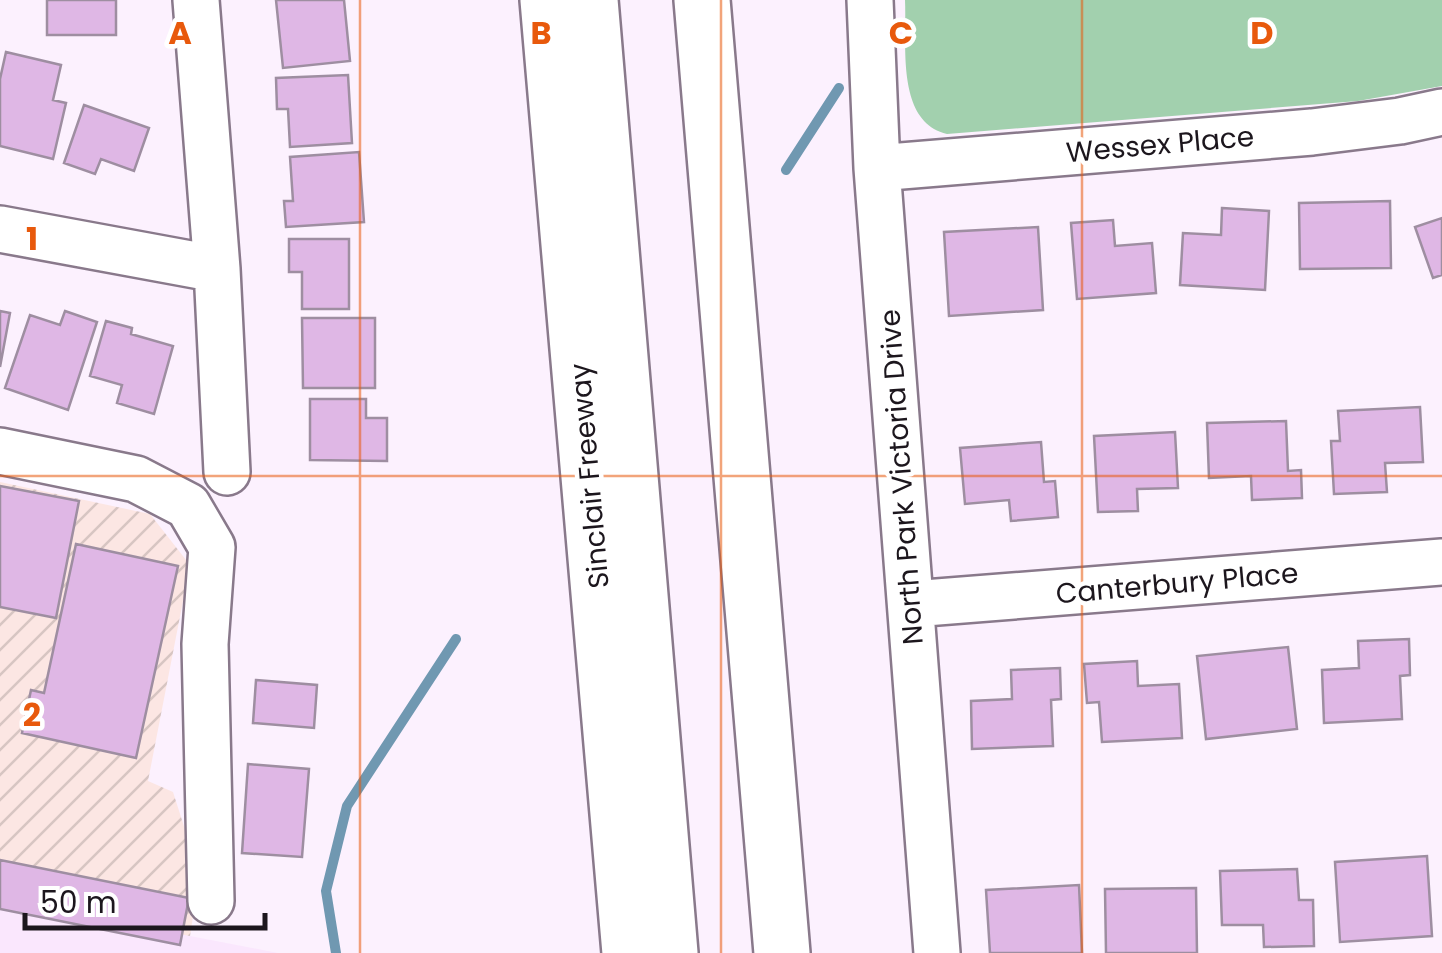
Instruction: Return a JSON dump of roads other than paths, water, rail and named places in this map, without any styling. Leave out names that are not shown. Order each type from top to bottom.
[{"type":"highway","name":"Sinclair Freeway","points":[[548,0],[630,953]]},
{"type":"highway","points":[[590,0],[670,953]]},
{"type":"highway","points":[[702,0],[782,953]]},
{"type":"street","points":[[196,0],[217,269],[227,472]]},
{"type":"street","name":"North Park Victoria Drive","points":[[870,0],[878,168],[937,953]]},
{"type":"street","name":"Wessex Place","points":[[878,168],[1312,132],[1442,112]]},
{"type":"street","points":[[0,229],[217,269]]},
{"type":"street","points":[[0,451],[136,480],[188,506],[212,548],[205,644],[211,901]]},
{"type":"street","name":"Canterbury Place","points":[[912,604],[1442,562]]},
{"type":"waterway","points":[[786,170],[839,88]]},
{"type":"waterway","points":[[336,953],[326,891],[347,806],[456,639]]}]
